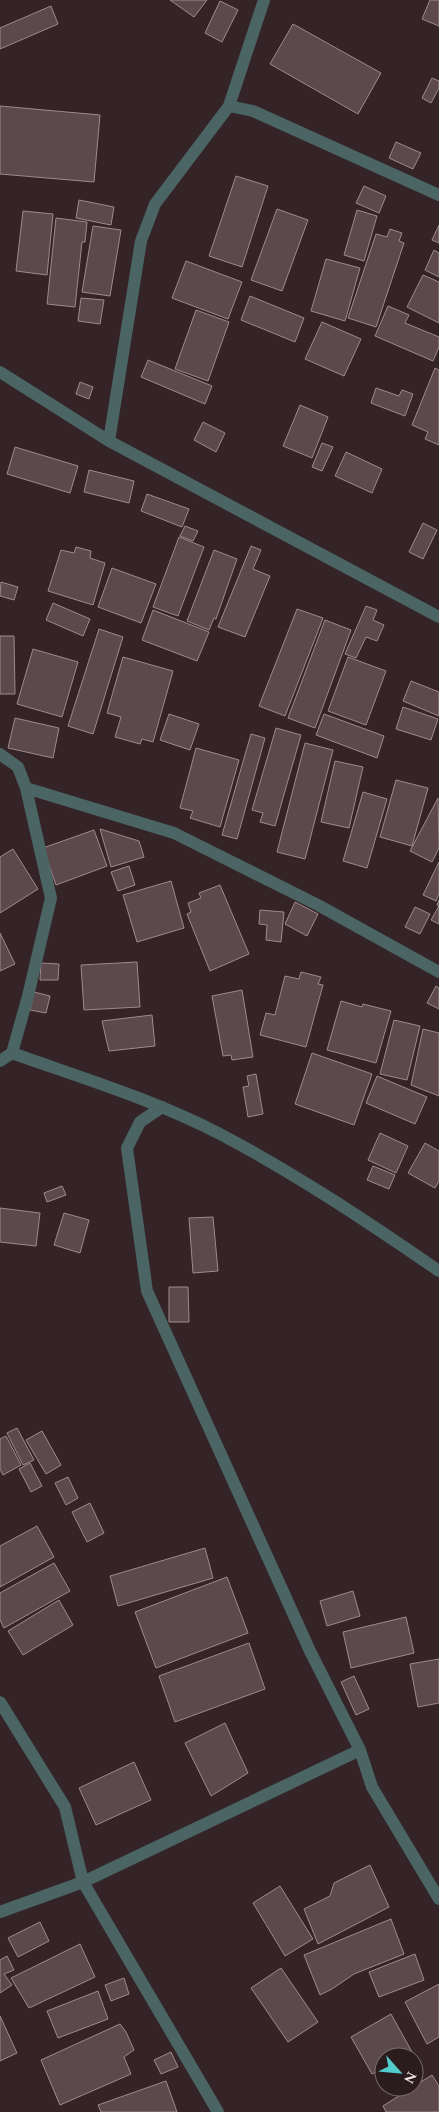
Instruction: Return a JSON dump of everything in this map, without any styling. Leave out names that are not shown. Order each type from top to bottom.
[{"type":"street","points":[[109,441],[140,242],[155,204],[229,106],[264,0]]},
{"type":"street","points":[[229,106],[253,111],[439,195]]},
{"type":"street","points":[[0,372],[109,441],[439,617]]},
{"type":"street","points":[[0,754],[18,767],[26,788],[51,898],[28,996],[12,1053],[0,1061]]},
{"type":"street","points":[[26,788],[174,833],[318,905],[439,972]]},
{"type":"street","points":[[12,1053],[162,1107],[220,1134],[350,1211],[439,1271]]},
{"type":"street","points":[[162,1107],[140,1122],[127,1148],[148,1292],[310,1651],[360,1750],[372,1787],[439,1900]]},
{"type":"street","points":[[0,1702],[65,1807],[83,1882],[218,2112]]},
{"type":"street","points":[[0,1912],[83,1882],[360,1750]]},
{"type":"building","points":[[170,0],[207,0],[194,17]]},
{"type":"building","points":[[430,0],[439,0],[439,26],[422,19]]},
{"type":"building","points":[[220,1],[238,10],[222,42],[205,33]]},
{"type":"building","points":[[51,6],[58,24],[0,49],[0,28]]},
{"type":"building","points":[[293,24],[381,73],[358,114],[270,64]]},
{"type":"building","points":[[432,78],[439,81],[439,88],[431,103],[422,98]]},
{"type":"building","points":[[0,106],[100,115],[94,182],[0,174]]},
{"type":"building","points":[[396,142],[421,153],[413,169],[389,158]]},
{"type":"building","points":[[236,176],[268,186],[242,267],[209,256]]},
{"type":"building","points":[[364,186],[386,196],[379,213],[356,203]]},
{"type":"building","points":[[79,200],[114,207],[111,225],[76,218]]},
{"type":"building","points":[[277,209],[308,220],[282,291],[251,280]]},
{"type":"building","points":[[357,210],[377,216],[364,261],[344,255]]},
{"type":"building","points":[[23,211],[53,214],[47,275],[16,271]]},
{"type":"building","points":[[56,218],[87,222],[85,242],[82,242],[75,307],[47,304]]},
{"type":"building","points":[[439,225],[439,243],[432,240]]},
{"type":"building","points":[[93,226],[121,230],[110,296],[82,292]]},
{"type":"building","points":[[390,229],[402,233],[399,241],[404,243],[376,327],[348,318],[376,234],[387,237]]},
{"type":"building","points":[[434,250],[439,253],[439,277],[425,270]]},
{"type":"building","points":[[326,259],[360,268],[345,321],[311,311]]},
{"type":"building","points":[[186,261],[242,282],[228,319],[172,298]]},
{"type":"building","points":[[423,275],[439,282],[439,323],[407,307]]},
{"type":"building","points":[[250,296],[304,318],[295,342],[241,320]]},
{"type":"building","points":[[81,298],[104,300],[100,324],[78,321]]},
{"type":"building","points":[[388,306],[409,315],[405,323],[439,337],[439,347],[433,361],[375,336]]},
{"type":"building","points":[[196,310],[229,322],[208,381],[175,369]]},
{"type":"building","points":[[322,322],[361,339],[344,376],[305,359]]},
{"type":"building","points":[[148,360],[212,386],[205,404],[141,377]]},
{"type":"building","points":[[435,368],[439,370],[439,445],[425,439],[428,432],[412,425]]},
{"type":"building","points":[[80,382],[93,387],[89,399],[76,394]]},
{"type":"building","points":[[376,388],[399,396],[402,390],[413,394],[405,416],[371,403]]},
{"type":"building","points":[[300,405],[328,417],[312,458],[283,446]]},
{"type":"building","points":[[203,422],[225,433],[216,452],[194,440]]},
{"type":"building","points":[[322,443],[333,447],[322,471],[312,467]]},
{"type":"building","points":[[15,447],[78,466],[70,493],[7,474]]},
{"type":"building","points":[[346,452],[382,469],[372,493],[335,476]]},
{"type":"building","points":[[89,470],[134,481],[129,503],[84,492]]},
{"type":"building","points":[[147,494],[189,509],[182,527],[141,511]]},
{"type":"building","points":[[423,523],[437,530],[423,559],[409,552]]},
{"type":"building","points":[[185,526],[198,531],[193,541],[180,536]]},
{"type":"building","points":[[179,537],[204,547],[178,616],[153,607]]},
{"type":"building","points":[[251,546],[261,550],[253,569],[270,576],[245,637],[218,627]]},
{"type":"building","points":[[76,547],[91,551],[90,558],[105,563],[93,605],[48,591],[61,550],[74,553]]},
{"type":"building","points":[[214,550],[237,559],[216,619],[214,618],[209,630],[187,621]]},
{"type":"building","points":[[112,568],[156,584],[141,623],[98,607]]},
{"type":"building","points":[[1,582],[18,587],[14,600],[0,596]]},
{"type":"building","points":[[53,603],[90,619],[83,636],[46,620]]},
{"type":"building","points":[[366,606],[377,610],[373,620],[384,625],[377,641],[366,637],[356,658],[345,654]]},
{"type":"building","points":[[297,609],[323,618],[285,716],[259,706]]},
{"type":"building","points":[[153,610],[209,632],[197,661],[142,640]]},
{"type":"building","points":[[325,620],[351,630],[315,728],[288,718]]},
{"type":"building","points":[[99,629],[123,637],[93,734],[68,726]]},
{"type":"building","points":[[0,636],[14,636],[15,694],[0,694]]},
{"type":"building","points":[[33,649],[78,662],[62,717],[17,704]]},
{"type":"building","points":[[123,657],[173,671],[153,742],[142,739],[140,744],[115,737],[121,717],[107,713]]},
{"type":"building","points":[[348,657],[386,671],[366,725],[328,711]]},
{"type":"building","points":[[411,681],[439,692],[439,716],[403,701]]},
{"type":"building","points":[[403,707],[438,719],[431,740],[396,729]]},
{"type":"building","points":[[169,714],[199,724],[190,750],[160,740]]},
{"type":"building","points":[[324,714],[384,736],[377,758],[316,735]]},
{"type":"building","points":[[15,718],[59,728],[53,758],[8,748]]},
{"type":"building","points":[[276,728],[301,735],[275,826],[260,822],[263,813],[252,810]]},
{"type":"building","points":[[251,734],[265,738],[237,839],[222,835]]},
{"type":"building","points":[[305,743],[333,750],[305,859],[277,852]]},
{"type":"building","points":[[196,748],[239,760],[220,827],[190,818],[193,811],[180,808]]},
{"type":"building","points":[[335,761],[363,767],[349,828],[321,822]]},
{"type":"building","points":[[396,780],[428,788],[412,846],[380,837]]},
{"type":"building","points":[[363,792],[387,799],[367,868],[343,861]]},
{"type":"building","points":[[438,798],[439,848],[432,862],[410,851]]},
{"type":"building","points":[[100,829],[139,841],[144,857],[111,867]]},
{"type":"building","points":[[94,830],[107,866],[56,885],[43,848]]},
{"type":"building","points":[[13,849],[38,889],[0,913],[0,857]]},
{"type":"building","points":[[439,862],[439,894],[436,901],[423,895]]},
{"type":"building","points":[[129,866],[135,885],[118,891],[111,872]]},
{"type":"building","points":[[171,881],[184,928],[137,942],[123,895]]},
{"type":"building","points":[[220,885],[249,954],[210,971],[187,914],[191,912],[188,903],[201,898],[199,893]]},
{"type":"building","points":[[295,902],[318,914],[307,936],[285,924]]},
{"type":"building","points":[[439,906],[439,924],[431,920]]},
{"type":"building","points":[[415,907],[430,914],[420,934],[405,927]]},
{"type":"building","points":[[260,910],[284,912],[281,942],[266,940],[267,925],[259,924]]},
{"type":"building","points":[[0,933],[15,964],[0,971]]},
{"type":"building","points":[[137,962],[140,1007],[84,1010],[81,965]]},
{"type":"building","points":[[41,963],[59,964],[58,980],[40,980]]},
{"type":"building","points":[[301,972],[321,977],[318,984],[323,985],[306,1047],[260,1035],[266,1013],[275,1015],[285,976],[299,979]]},
{"type":"building","points":[[436,986],[439,988],[439,1009],[427,1003]]},
{"type":"building","points":[[242,990],[253,1057],[232,1060],[231,1055],[223,1056],[212,996]]},
{"type":"building","points":[[34,992],[50,996],[46,1013],[30,1010]]},
{"type":"building","points":[[341,1001],[362,1007],[363,1004],[391,1011],[376,1063],[327,1050]]},
{"type":"building","points":[[152,1015],[155,1046],[109,1051],[102,1021]]},
{"type":"building","points":[[394,1020],[420,1026],[407,1080],[380,1074]]},
{"type":"building","points":[[423,1029],[439,1033],[439,1096],[411,1085]]},
{"type":"building","points":[[312,1053],[372,1074],[354,1125],[295,1104]]},
{"type":"building","points":[[256,1074],[263,1114],[248,1117],[243,1087],[249,1086],[247,1076]]},
{"type":"building","points":[[377,1076],[427,1097],[415,1124],[366,1103]]},
{"type":"building","points":[[380,1133],[408,1146],[396,1173],[368,1160]]},
{"type":"building","points":[[425,1143],[439,1151],[439,1181],[435,1188],[408,1173]]},
{"type":"building","points":[[373,1166],[395,1175],[389,1189],[367,1180]]},
{"type":"building","points":[[62,1186],[66,1195],[47,1202],[44,1193]]},
{"type":"building","points":[[0,1208],[40,1213],[36,1246],[0,1242]]},
{"type":"building","points":[[64,1213],[89,1220],[80,1253],[54,1245]]},
{"type":"building","points":[[213,1217],[218,1271],[193,1273],[189,1218]]},
{"type":"building","points":[[169,1287],[188,1287],[189,1322],[169,1322]]},
{"type":"building","points":[[17,1428],[34,1460],[23,1465],[7,1433]]},
{"type":"building","points":[[42,1431],[61,1465],[46,1474],[26,1440]]},
{"type":"building","points":[[6,1436],[21,1465],[3,1475],[0,1469],[0,1439]]},
{"type":"building","points":[[30,1463],[42,1486],[31,1492],[19,1469]]},
{"type":"building","points":[[68,1477],[78,1498],[66,1505],[55,1483]]},
{"type":"building","points":[[90,1503],[104,1533],[87,1542],[72,1512]]},
{"type":"building","points":[[37,1526],[54,1557],[0,1587],[0,1546]]},
{"type":"building","points":[[205,1548],[213,1578],[118,1606],[110,1576]]},
{"type":"building","points":[[54,1563],[70,1591],[4,1628],[0,1620],[0,1593]]},
{"type":"building","points":[[227,1577],[248,1633],[156,1668],[135,1612]]},
{"type":"building","points":[[353,1591],[360,1616],[327,1626],[320,1601]]},
{"type":"building","points":[[59,1600],[73,1625],[23,1655],[8,1631]]},
{"type":"building","points":[[406,1617],[414,1653],[351,1668],[343,1632]]},
{"type":"building","points":[[249,1643],[265,1689],[175,1722],[159,1676]]},
{"type":"building","points":[[439,1659],[439,1703],[418,1707],[410,1664]]},
{"type":"building","points":[[354,1676],[369,1709],[356,1715],[341,1682]]},
{"type":"building","points":[[225,1723],[248,1773],[211,1796],[185,1743]]},
{"type":"building","points":[[134,1762],[151,1800],[96,1825],[79,1788]]},
{"type":"building","points":[[370,1865],[389,1907],[318,1944],[304,1909],[330,1896],[334,1883]]},
{"type":"building","points":[[280,1886],[313,1939],[285,1956],[253,1903]]},
{"type":"building","points":[[391,1919],[404,1954],[354,1974],[320,1995],[304,1955]]},
{"type":"building","points":[[40,1922],[49,1941],[18,1957],[8,1938]]},
{"type":"building","points":[[80,1944],[95,1977],[29,2008],[11,1978]]},
{"type":"building","points":[[415,1954],[424,1980],[379,1997],[369,1972]]},
{"type":"building","points":[[7,1956],[14,1970],[4,1974],[12,1985],[0,1993],[0,1960]]},
{"type":"building","points":[[281,1968],[318,2022],[288,2042],[251,1988]]},
{"type":"building","points":[[124,1978],[129,1994],[111,2001],[105,1985]]},
{"type":"building","points":[[439,1984],[439,2037],[427,2044],[405,2002]]},
{"type":"building","points":[[98,1991],[108,2019],[58,2038],[47,2011]]},
{"type":"building","points":[[391,2014],[409,2047],[374,2047],[374,2073],[372,2074],[351,2037]]},
{"type":"building","points":[[0,2016],[17,2053],[0,2061]]},
{"type":"building","points":[[120,2024],[134,2050],[124,2057],[131,2074],[60,2105],[41,2060]]},
{"type":"building","points":[[171,2052],[178,2067],[161,2074],[154,2060]]},
{"type":"building","points":[[432,2075],[439,2086],[439,2112],[386,2112],[383,2106],[397,2097],[424,2097],[424,2080]]},
{"type":"building","points":[[166,2081],[177,2112],[101,2112],[98,2105]]}]
